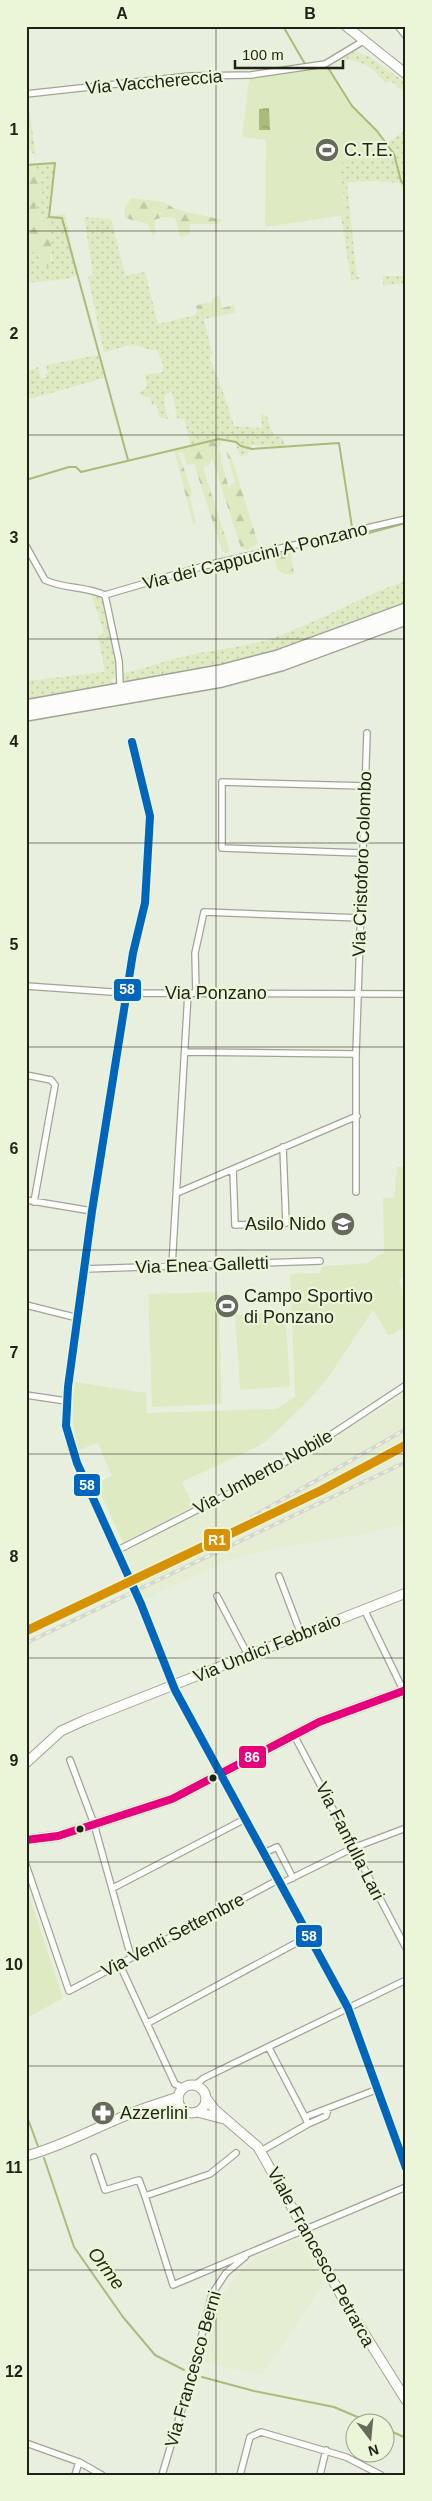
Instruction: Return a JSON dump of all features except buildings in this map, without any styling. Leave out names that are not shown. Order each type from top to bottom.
[{"type":"highway","points":[[26,706],[160,684],[249,664],[278,656],[406,609]]},
{"type":"highway","points":[[26,715],[222,681],[281,665],[406,619]]},
{"type":"main road","points":[[348,27],[406,74]]},
{"type":"main road","name":"Via Undici Febbraio","points":[[26,1763],[61,1731],[406,1593]]},
{"type":"main road","points":[[26,1840],[58,1836],[172,1799],[319,1722],[405,1692]]},
{"type":"main road","points":[[26,2156],[59,2146],[92,2130],[151,2106],[178,2097],[184,2088],[195,2086],[202,2090],[206,2098],[204,2106],[197,2112],[151,2106]]},
{"type":"main road","points":[[178,2097],[183,2109]]},
{"type":"main road","name":"Viale Francesco Petrarca","points":[[206,2098],[209,2104],[250,2138],[261,2151],[358,2326],[406,2400]]},
{"type":"main road","name":"Viale Francesco Petrarca","points":[[197,2112],[228,2121]]},
{"type":"street","points":[[398,26],[406,36]]},
{"type":"street","name":"Via Vacchereccia","points":[[26,94],[190,76],[251,75],[325,64],[365,40]]},
{"type":"street","name":"Via dei Cappucini A Ponzano","points":[[106,595],[204,566],[406,519]]},
{"type":"street","points":[[26,546],[45,580],[64,586],[89,588],[106,595],[119,661],[120,684]]},
{"type":"street","name":"Via Cristoforo Colombo","points":[[356,1192],[356,1054],[367,733]]},
{"type":"street","points":[[125,1571],[71,1448],[66,1426],[66,1401],[92,1211],[126,993],[145,902],[150,816],[132,742]]},
{"type":"street","points":[[362,853],[222,848],[222,782],[365,786]]},
{"type":"street","points":[[196,993],[195,953],[204,912],[360,918]]},
{"type":"street","name":"Via Ponzano","points":[[26,986],[126,993],[406,994]]},
{"type":"street","points":[[172,1266],[188,993]]},
{"type":"street","points":[[185,1052],[356,1054]]},
{"type":"street","points":[[26,1075],[51,1080],[54,1085],[34,1202]]},
{"type":"street","points":[[177,1193],[356,1116]]},
{"type":"street","points":[[233,1169],[235,1225],[286,1223],[283,1147]]},
{"type":"street","points":[[26,1200],[92,1211]]},
{"type":"street","name":"Via Enea Galletti","points":[[84,1269],[320,1261]]},
{"type":"street","points":[[26,1305],[78,1318]]},
{"type":"street","name":"Via Umberto Nobile","points":[[116,1551],[250,1483],[329,1436],[406,1385]]},
{"type":"street","points":[[26,1395],[66,1401]]},
{"type":"street","points":[[279,1576],[301,1634]]},
{"type":"street","points":[[217,1596],[248,1655]]},
{"type":"street","points":[[141,1604],[173,1686],[348,2008],[406,2168]]},
{"type":"street","points":[[364,1609],[405,1692]]},
{"type":"street","name":"Via Fanfulla Lari","points":[[294,1735],[406,1948]]},
{"type":"street","points":[[70,1760],[94,1824],[114,1888],[131,1957]]},
{"type":"street","points":[[114,1888],[245,1820]]},
{"type":"street","name":"Via Venti Settembre","points":[[26,1865],[68,1991],[279,1882],[293,1878],[353,1848],[406,1828]]},
{"type":"street","points":[[264,1853],[277,1847],[293,1878]]},
{"type":"street","points":[[148,2023],[309,1936]]},
{"type":"street","points":[[119,1963],[175,2084],[184,2088]]},
{"type":"street","points":[[195,2086],[204,2078],[406,1980]]},
{"type":"street","points":[[269,2048],[308,2124]]},
{"type":"street","points":[[305,2117],[378,2089]]},
{"type":"street","points":[[261,2151],[326,2116],[328,2108]]},
{"type":"street","points":[[145,2196],[210,2174],[236,2153]]},
{"type":"street","points":[[94,2157],[105,2190],[140,2180],[173,2285],[406,2187]]},
{"type":"street","name":"Via Francesco Berni","points":[[162,2475],[212,2294],[226,2273],[255,2250]]},
{"type":"street","points":[[240,2475],[250,2437],[261,2432],[270,2433],[346,2457],[381,2475]]},
{"type":"street","points":[[26,2443],[80,2462],[102,2475]]},
{"type":"street","points":[[320,2475],[326,2450]]},
{"type":"street","points":[[75,2475],[80,2462]]},
{"type":"shaded area","points":[[406,1394],[406,1524],[364,1534],[267,1550],[228,1561],[144,1599],[121,1554],[267,1477]]},
{"type":"shaded area","points":[[300,2238],[324,2284],[262,2375],[203,2362],[216,2304],[239,2272],[256,2258]]},
{"type":"green space","points":[[355,51],[370,57],[402,80],[406,84],[406,94],[391,81],[386,83],[363,64],[344,60],[343,58]]},
{"type":"green space","name":"C.T.E.","points":[[327,66],[352,106],[377,131],[390,155],[339,163],[346,215],[265,227],[266,140],[242,137],[249,79],[251,75]]},
{"type":"green space","points":[[27,94],[36,157],[26,144]]},
{"type":"green space","points":[[406,130],[406,192],[399,183],[377,181],[347,182],[357,277],[361,277],[358,280],[351,280],[341,216],[346,215],[339,163],[390,154],[386,144]]},
{"type":"green space","points":[[55,163],[49,216],[65,214],[77,275],[67,279],[26,283],[26,256],[35,251],[40,252],[39,258],[53,261],[50,246],[51,232],[35,206],[31,171],[26,171],[26,165]]},
{"type":"green space","points":[[26,171],[38,171],[40,174],[43,199],[35,206],[50,227],[50,266],[42,266],[39,263],[40,252],[35,251],[26,256]]},
{"type":"green space","points":[[131,198],[164,202],[175,209],[223,220],[218,224],[190,224],[190,234],[180,237],[175,218],[164,217],[154,220],[156,233],[153,236],[148,224],[125,218],[125,207]]},
{"type":"green space","points":[[84,217],[111,219],[125,275],[145,272],[158,324],[195,315],[197,311],[219,316],[204,319],[212,352],[210,359],[234,426],[262,428],[261,414],[267,416],[274,437],[280,436],[283,438],[285,447],[252,445],[247,455],[240,456],[235,442],[219,439],[191,446],[184,419],[177,418],[172,391],[165,395],[164,403],[168,419],[159,417],[157,405],[152,405],[150,397],[142,396],[139,393],[147,386],[145,375],[163,372],[163,364],[157,350],[129,346],[104,353],[88,277],[93,274]]},
{"type":"green space","points":[[383,276],[406,276],[406,283],[383,286]]},
{"type":"green space","points":[[220,296],[222,308],[234,305],[235,313],[219,316],[197,311],[196,306],[207,302],[210,304],[214,297]]},
{"type":"green space","points":[[98,355],[104,378],[26,400],[26,372],[38,367],[41,379],[46,377],[45,374],[48,374],[46,365]]},
{"type":"green space","points":[[219,439],[222,440],[218,450],[221,452],[221,460],[228,485],[230,488],[232,483],[235,483],[226,450],[231,456],[258,543],[248,550],[241,548],[212,458],[208,466],[203,468],[230,551],[225,553],[222,551],[194,464],[187,465],[183,453],[178,452],[192,492],[190,498],[196,523],[193,524],[174,449]]},
{"type":"green space","points":[[290,547],[294,574],[283,574],[277,569],[274,551]]},
{"type":"green space","points":[[406,581],[406,604],[266,655],[120,684],[119,674],[182,657],[253,644],[276,637]]},
{"type":"green space","points":[[89,588],[105,595],[119,668],[116,668],[115,677],[111,681],[116,686],[26,701],[26,681],[105,672],[98,636],[104,633]]},
{"type":"green space","points":[[397,1167],[406,1167],[406,1274],[399,1281],[406,1298],[406,1327],[389,1336],[373,1310],[328,1378],[306,1403],[263,1444],[182,1482],[193,1506],[123,1542],[96,1484],[112,1476],[98,1443],[79,1450],[76,1441],[73,1416],[75,1382],[146,1393],[147,1413],[276,1409],[295,1397],[290,1274],[319,1273],[323,1266],[368,1263],[384,1252],[383,1198],[394,1198]]},
{"type":"green space","points":[[218,1292],[222,1404],[152,1407],[148,1294]]},
{"type":"green space","points":[[285,1312],[290,1386],[240,1390],[235,1315]]},
{"type":"green space","points":[[26,1886],[63,1998],[26,2019]]},
{"type":"water","points":[[269,108],[270,130],[259,130],[259,109]]},
{"type":"waterway","points":[[283,26],[305,64]]},
{"type":"waterway","points":[[403,26],[406,30]]},
{"type":"waterway","points":[[327,66],[352,106],[377,131],[394,154],[401,181],[406,187]]},
{"type":"waterway","points":[[26,165],[55,163],[49,217],[62,218],[128,460]]},
{"type":"waterway","points":[[26,480],[69,467],[76,467],[81,472],[219,439],[236,442],[241,446],[252,449],[339,443],[352,527]]},
{"type":"waterway","points":[[354,537],[406,523]]},
{"type":"waterway","name":"Orme","points":[[26,2114],[38,2146]]},
{"type":"waterway","name":"Orme","points":[[44,2158],[74,2247],[123,2317],[155,2355],[184,2370]]},
{"type":"waterway","name":"Orme","points":[[202,2377],[254,2391],[334,2407],[350,2414]]},
{"type":"waterway","name":"Orme","points":[[394,2433],[406,2438]]},
{"type":"tunnel","points":[[125,1571],[141,1604]]},
{"type":"railway","points":[[252,1517],[406,1429]]},
{"type":"railway","points":[[26,1631],[322,1490],[406,1445]]},
{"type":"railway","points":[[26,1643],[406,1462]]},
{"type":"transit line","name":"58","points":[[132,742],[150,816],[145,903],[133,953],[92,1211],[68,1387],[66,1426],[77,1463],[141,1604],[175,1690],[348,2008],[406,2168]]},
{"type":"transit line","name":"R1","points":[[26,1631],[322,1490],[406,1445]]},
{"type":"transit line","name":"86","points":[[26,1840],[58,1836],[172,1799],[319,1722],[406,1690]]},
{"type":"place","name":"C.T.E.","points":[[327,150]]},
{"type":"place","name":"Asilo Nido","points":[[343,1224]]},
{"type":"place","name":"Campo Sportivo di Ponzano","points":[[227,1306]]},
{"type":"place","name":"Azzerlini","points":[[103,2113]]}]
